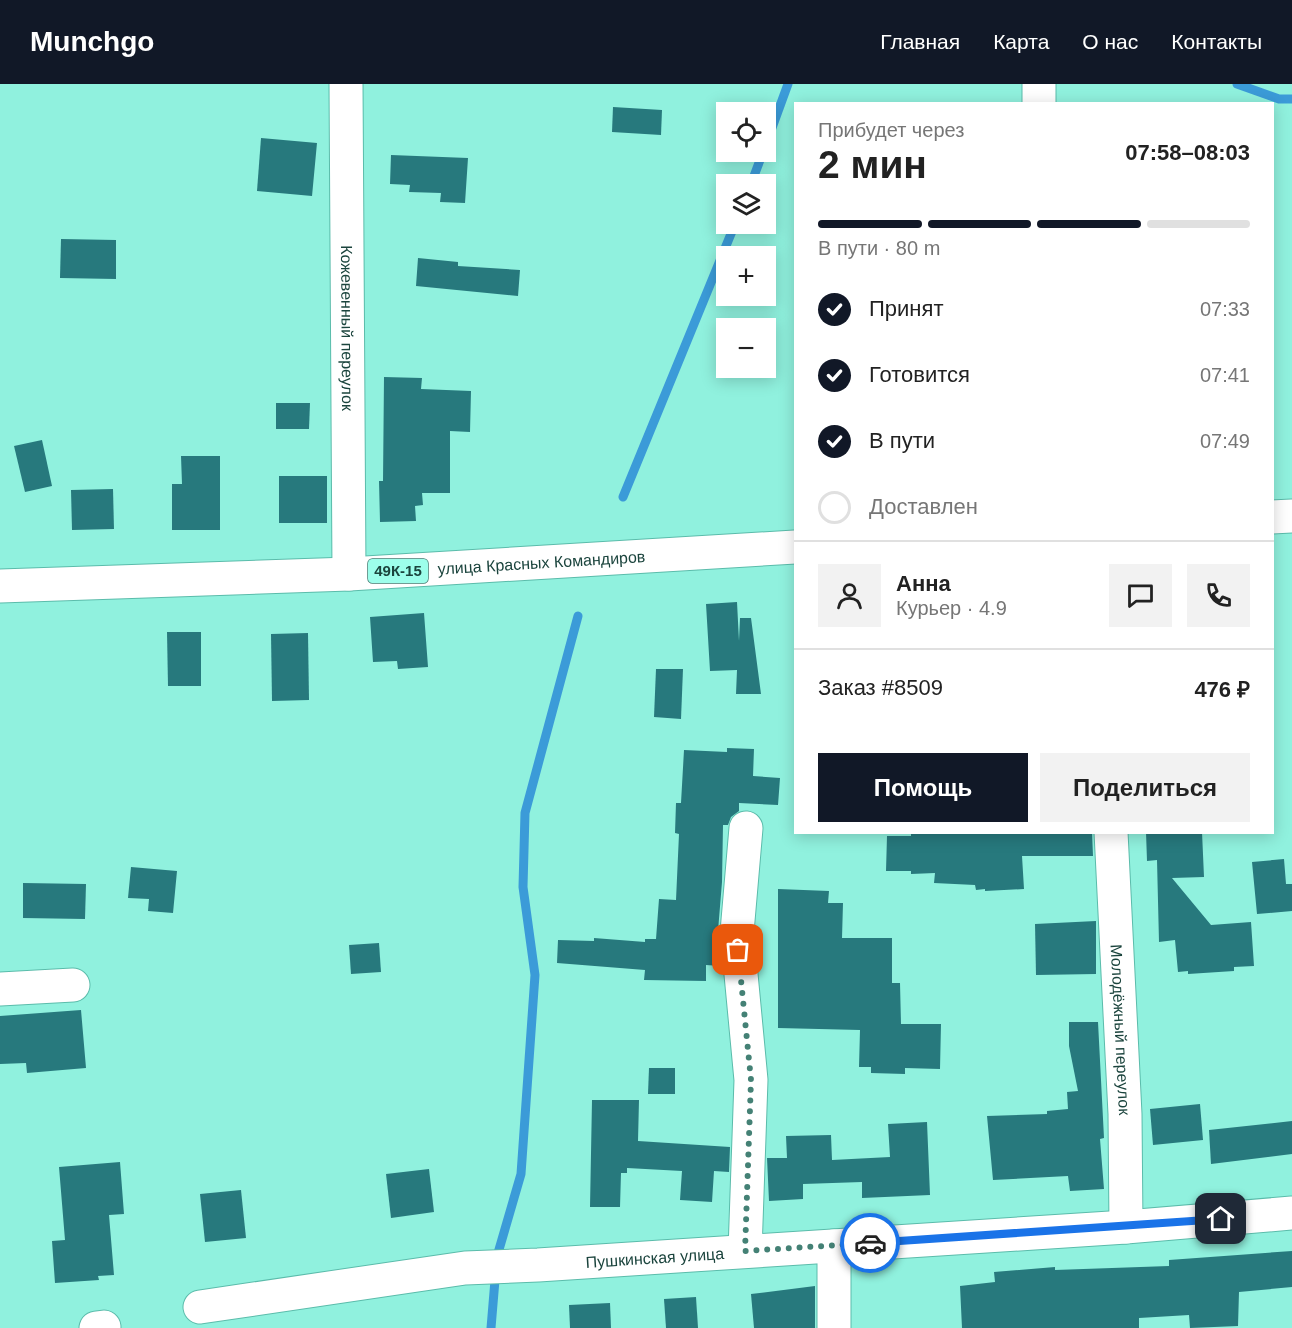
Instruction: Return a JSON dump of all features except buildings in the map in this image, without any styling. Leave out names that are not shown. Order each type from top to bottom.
[{"type":"street","name":"Кожевенный переулок","points":[[346,84],[349,574]]},
{"type":"street","points":[[1039,84],[1039,102]]},
{"type":"street","points":[[1274,518],[1292,516]]},
{"type":"street","name":"улица Красных Командиров","points":[[0,586],[349,574],[794,547]]},
{"type":"street","points":[[745,1251],[751,1080],[737,932],[746,828]]},
{"type":"street","name":"Молодёжный переулок","points":[[1111,834],[1125,1114],[1126,1227]]},
{"type":"street","points":[[0,989],[73,985]]},
{"type":"street","name":"Пушкинская улица","points":[[200,1307],[465,1268],[1126,1227],[1292,1213]]},
{"type":"street","points":[[834,1246],[834,1328]]},
{"type":"street","points":[[96,1328],[104,1327]]},
{"type":"waterway","points":[[776,117],[788,84]]},
{"type":"waterway","points":[[1237,84],[1279,99],[1292,99]]},
{"type":"waterway","points":[[755,174],[759,162]]},
{"type":"waterway","points":[[623,497],[731,234]]},
{"type":"waterway","points":[[498,1253],[521,1174],[535,975],[523,887],[525,813],[578,616]]},
{"type":"waterway","points":[[491,1328],[495,1280]]},
{"type":"way so far","points":[[738,950],[751,1080],[745,1251],[870,1243]]},
{"type":"route","points":[[870,1243],[1221,1219]]}]
